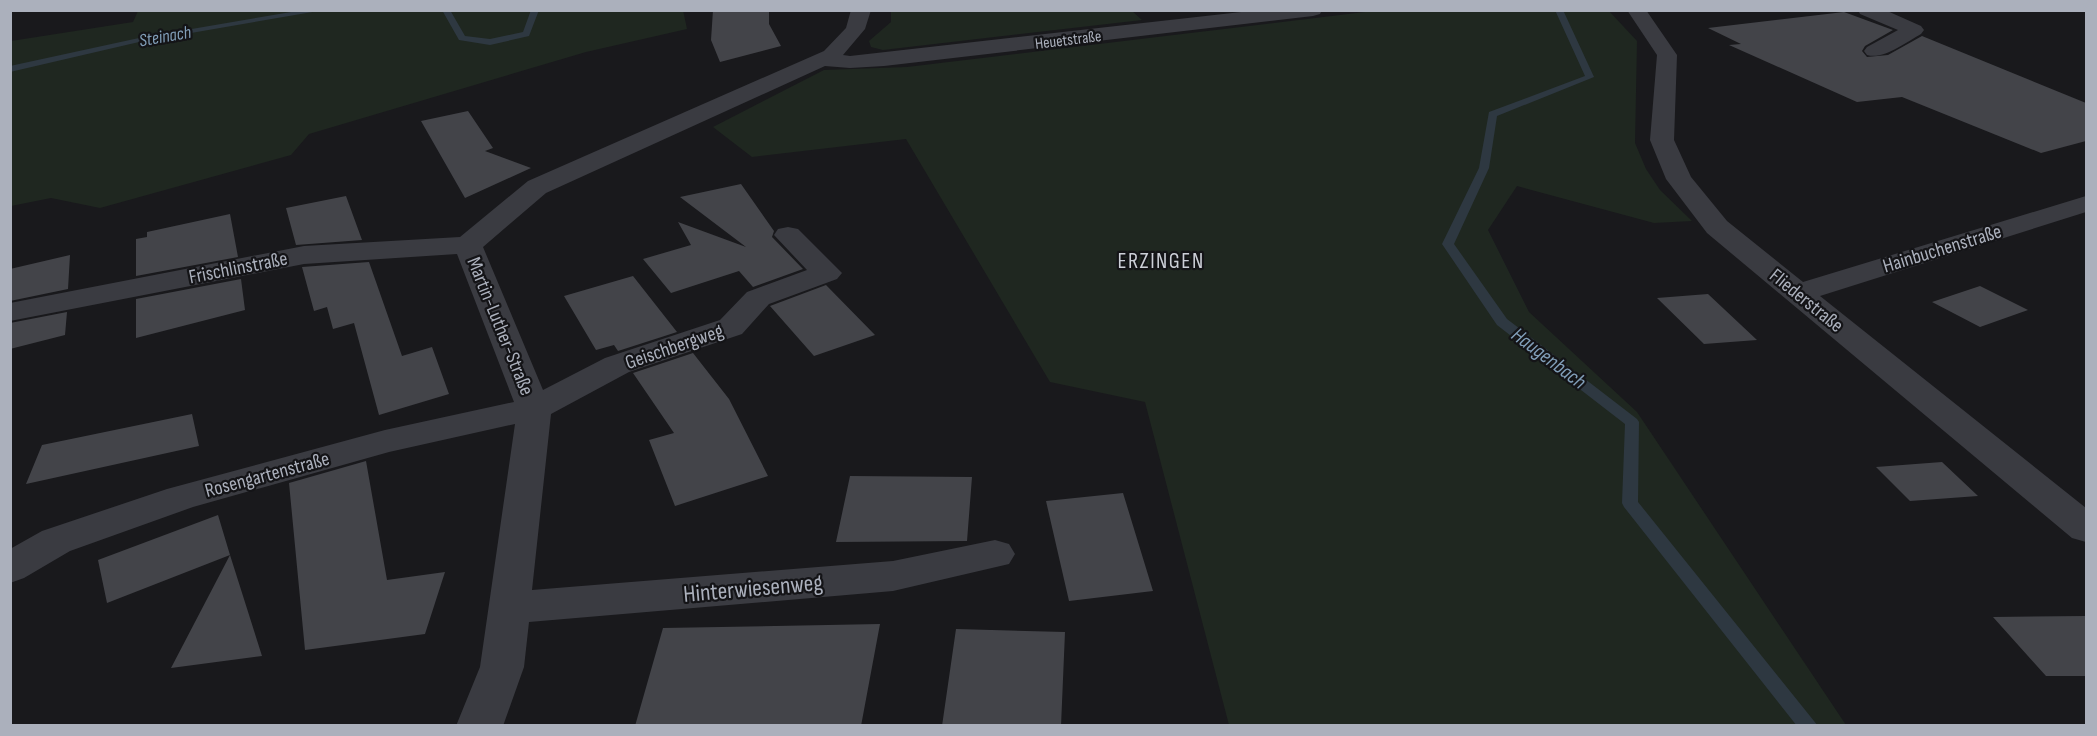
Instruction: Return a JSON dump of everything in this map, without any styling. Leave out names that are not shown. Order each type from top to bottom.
[{"type":"street","name":"Martin-Luther-Straße","points":[[479,726],[502,667],[534,409],[468,245],[537,187],[831,55],[850,38],[861,19],[861,10]]},
{"type":"street","name":"Heuetstraße","points":[[823,59],[850,62],[884,60],[1313,10]]},
{"type":"street","name":"Fliederstraße","points":[[1636,10],[1668,55],[1662,140],[1679,179],[1717,227],[2086,528]]},
{"type":"street","points":[[1867,10],[1914,30],[1874,51]]},
{"type":"street","name":"Hainbuchenstraße","points":[[1798,293],[2086,204]]},
{"type":"street","name":"Geischbergweg","points":[[534,409],[617,365],[731,327],[758,298],[827,273],[788,235]]},
{"type":"street","name":"Frischlinstraße","points":[[10,312],[304,255],[468,245]]},
{"type":"street","name":"Rosengartenstraße","points":[[10,568],[56,541],[180,498],[385,441],[534,409]]},
{"type":"street","name":"Hinterwiesenweg","points":[[509,608],[893,576],[995,554]]},
{"type":"shaded area","points":[[683,10],[687,29],[586,52],[309,134],[291,155],[100,208],[51,198],[11,206],[11,41],[133,22],[138,11]]},
{"type":"shaded area","points":[[891,11],[1132,11],[1142,20],[883,50],[871,47],[869,41],[891,22]]},
{"type":"shaded area","points":[[1373,11],[1609,11],[1637,41],[1635,143],[1646,169],[1660,190],[1692,221],[1654,223],[1517,186],[1488,230],[1529,312],[1637,412],[1846,725],[1229,725],[1145,402],[1050,382],[906,139],[752,157],[713,127],[824,70],[907,67]]},
{"type":"building","points":[[713,10],[769,10],[769,24],[781,46],[720,62],[711,40]]},
{"type":"building","points":[[1844,12],[1893,30],[1865,46],[1862,51],[1867,57],[1888,55],[1922,36],[2086,103],[2086,141],[2041,153],[1902,97],[1857,102],[1729,45],[1741,44],[1708,28]]},
{"type":"building","points":[[468,111],[493,148],[485,151],[531,168],[465,198],[421,121]]},
{"type":"building","points":[[741,184],[774,231],[772,237],[803,269],[753,287],[739,271],[671,293],[643,259],[691,245],[678,222],[746,247],[680,197]]},
{"type":"building","points":[[346,196],[362,240],[296,245],[286,208]]},
{"type":"building","points":[[230,214],[238,257],[136,276],[136,239],[147,237],[147,232]]},
{"type":"building","points":[[70,255],[68,289],[10,301],[10,269]]},
{"type":"building","points":[[369,262],[402,356],[432,347],[449,394],[379,415],[354,323],[333,329],[327,307],[314,311],[302,267]]},
{"type":"building","points":[[633,276],[677,332],[618,351],[614,345],[596,350],[564,296]]},
{"type":"building","points":[[241,279],[245,310],[136,338],[136,299]]},
{"type":"building","points":[[826,285],[875,335],[814,356],[770,306]]},
{"type":"building","points":[[1980,286],[2028,310],[1980,327],[1932,302]]},
{"type":"building","points":[[1708,294],[1757,340],[1704,344],[1657,298]]},
{"type":"building","points":[[67,312],[65,335],[10,349],[10,323]]},
{"type":"building","points":[[693,353],[729,399],[768,476],[675,506],[649,440],[674,433],[633,373]]},
{"type":"building","points":[[192,414],[199,446],[26,484],[42,445]]},
{"type":"building","points":[[366,461],[387,580],[445,572],[425,634],[305,650],[289,483]]},
{"type":"building","points":[[1942,462],[1978,496],[1910,501],[1876,467]]},
{"type":"building","points":[[850,476],[972,477],[967,541],[836,542]]},
{"type":"building","points":[[1123,493],[1153,591],[1069,601],[1046,501]]},
{"type":"building","points":[[218,515],[230,555],[107,603],[98,560]]},
{"type":"building","points":[[230,555],[262,656],[171,668]]},
{"type":"building","points":[[2086,616],[2086,676],[2046,676],[1993,617]]},
{"type":"building","points":[[880,624],[861,726],[635,726],[663,628]]},
{"type":"building","points":[[956,629],[1065,632],[1061,726],[942,726]]},
{"type":"waterway","name":"Steinach","points":[[10,69],[139,40],[320,10]]},
{"type":"waterway","name":"Steinach","points":[[446,10],[462,38],[490,42],[526,34],[535,10]]},
{"type":"waterway","name":"Haugenbach","points":[[1559,10],[1590,77],[1492,114],[1484,168],[1448,244],[1502,322],[1632,422],[1630,503],[1809,726]]},
{"type":"district","name":"ERZINGEN","points":[[1161,260]]}]
